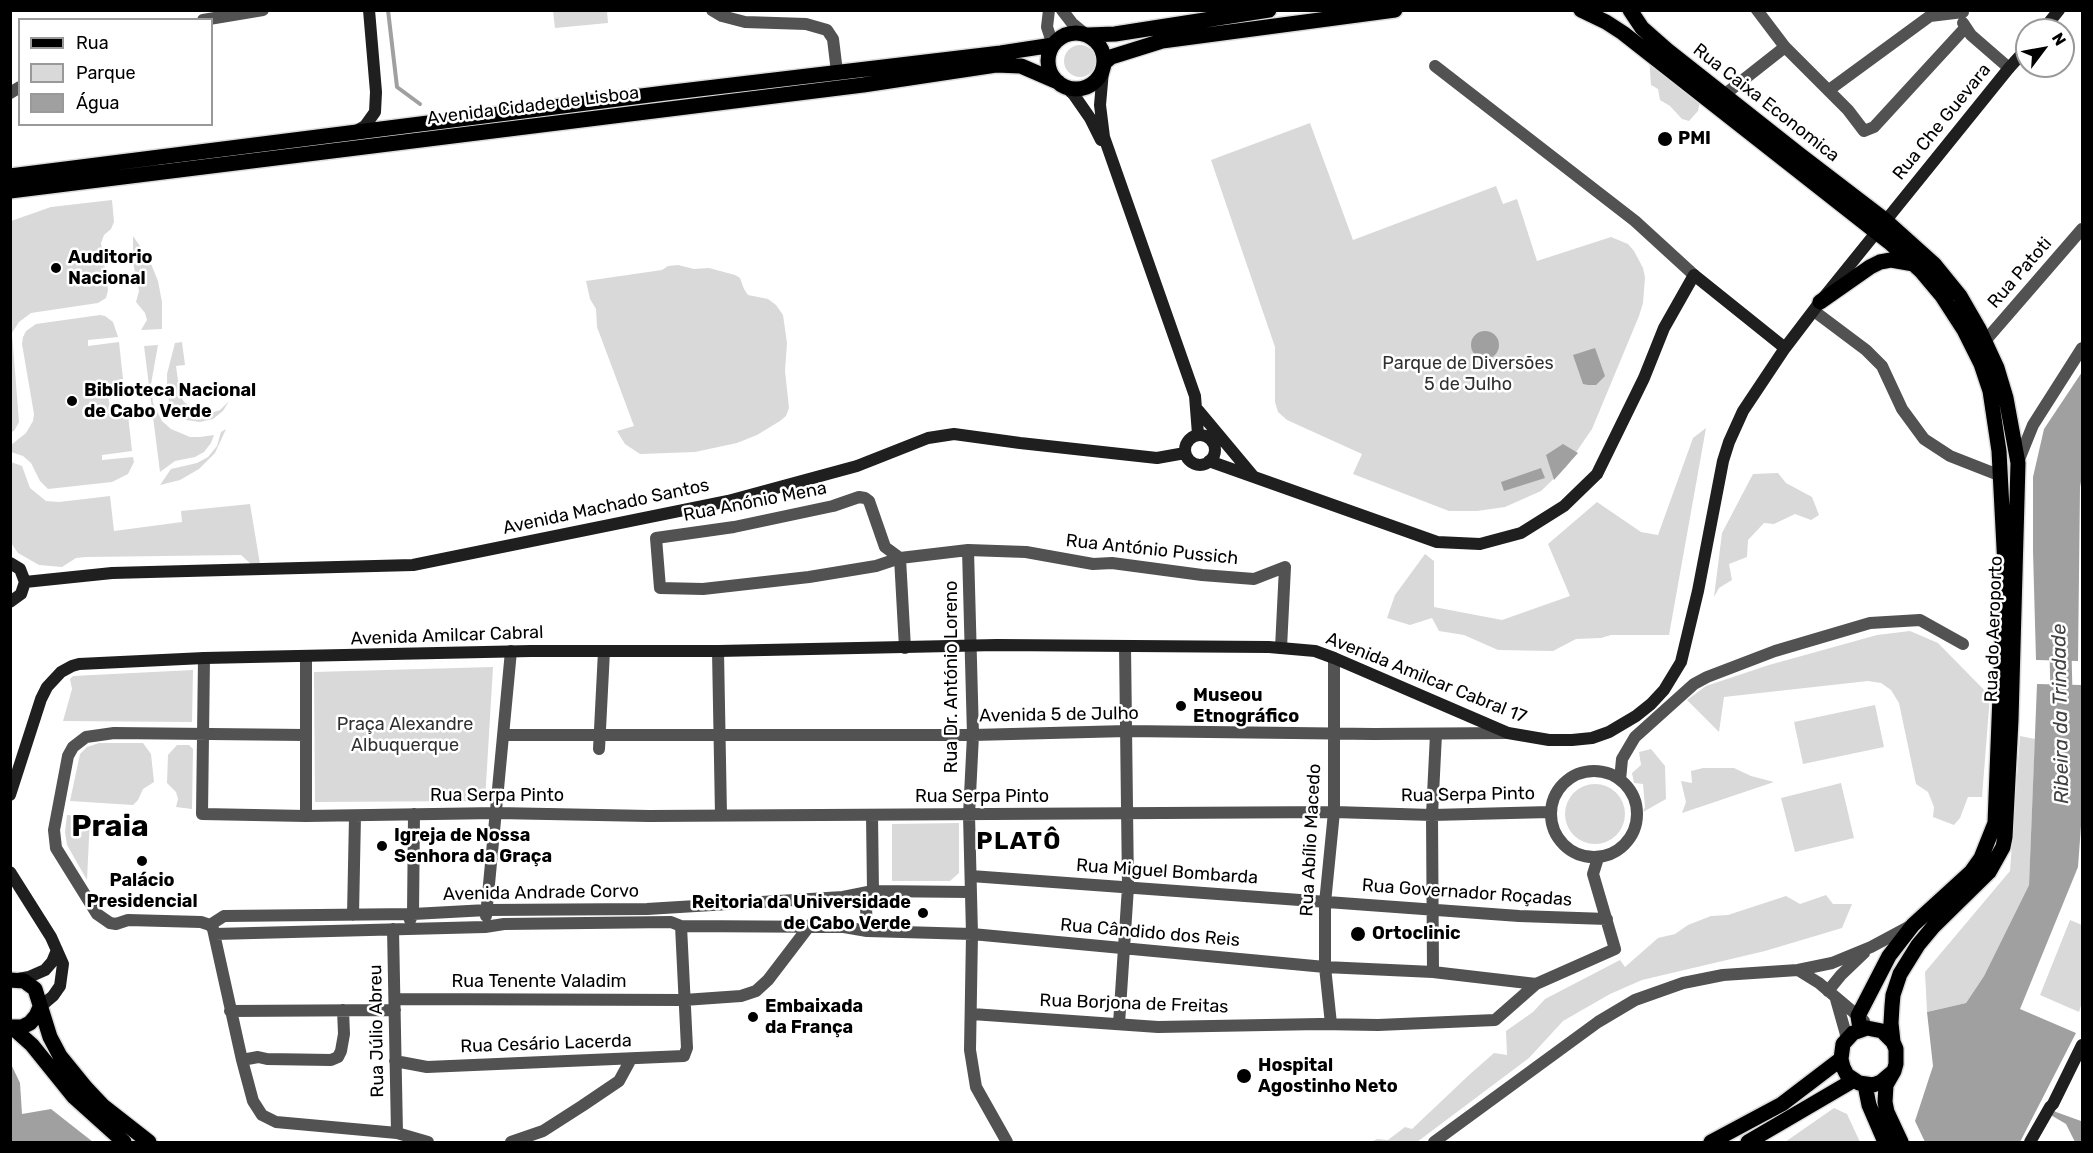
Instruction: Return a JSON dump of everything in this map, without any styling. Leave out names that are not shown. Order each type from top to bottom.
[{"type":"main road","points":[[1269,10],[1115,34],[1072,33],[1061,37],[1053,45],[1048,60],[1052,75],[1061,84],[1074,89],[1083,88],[1098,78],[1111,57],[1162,41],[1395,10]]},
{"type":"main road","points":[[1581,10],[1623,33],[1881,226]]},
{"type":"main road","points":[[1587,10],[1592,10]]},
{"type":"main road","name":"Rua Caixa Economica","points":[[1630,10],[1642,28],[1881,226]]},
{"type":"main road","points":[[1086,34],[1098,42],[1103,52],[1104,67]]},
{"type":"main road","name":"Avenida Cidade de Lisboa","points":[[10,176],[1053,45]]},
{"type":"main road","name":"Avenida Cidade de Lisboa","points":[[10,191],[863,85],[996,65],[1021,66],[1061,84]]},
{"type":"main road","name":"Rua do Aeroporto","points":[[1860,1028],[1889,956],[1913,925],[1971,872],[1984,851],[1995,823],[2005,567],[2001,476],[1994,409],[1981,364],[1955,315],[1927,277],[1881,226]]},
{"type":"main road","name":"Rua do Aeroporto","points":[[1881,226],[1942,272],[1960,296],[1997,368],[2006,398],[2018,463],[2008,784],[2006,826],[2002,847],[1989,872],[1933,927],[1918,945],[1900,974],[1893,995],[1891,1023],[1893,1042]]},
{"type":"main road","points":[[1817,306],[1880,262],[1891,260],[1914,264]]},
{"type":"main road","points":[[13,976],[35,989],[50,1037],[60,1056],[72,1071],[104,1106],[149,1143]]},
{"type":"main road","points":[[12,1028],[30,1023],[39,1007]]},
{"type":"main road","points":[[12,1028],[32,1045],[74,1097],[96,1120],[124,1143]]},
{"type":"main road","points":[[1860,1028],[1888,1036],[1893,1042],[1897,1056],[1894,1071],[1886,1085],[1885,1102],[1891,1138],[1869,1105],[1859,1083],[1847,1075],[1841,1059],[1843,1044],[1860,1028]]},
{"type":"main road","points":[[1711,1143],[1782,1104],[1841,1059]]},
{"type":"main road","points":[[1748,1143],[1859,1083],[1881,1082],[1894,1071]]},
{"type":"street","points":[[213,18],[263,10]]},
{"type":"street","points":[[352,133],[365,126],[375,112],[376,92],[369,10]]},
{"type":"street","points":[[711,10],[722,16],[745,22],[807,24],[827,30],[833,39],[837,72]]},
{"type":"street","points":[[1049,10],[1047,27],[1053,45]]},
{"type":"street","points":[[1062,10],[1072,23],[1086,34]]},
{"type":"street","points":[[1757,10],[1785,47],[1848,110],[1864,131],[1874,127],[1965,28]]},
{"type":"street","points":[[1829,90],[1930,16],[1964,11],[1965,28],[2009,68]]},
{"type":"street","points":[[1724,94],[1785,47]]},
{"type":"street","name":"Rua Che Guevara","points":[[1881,226],[2015,61]]},
{"type":"street","points":[[1435,66],[1635,221],[1694,275],[1785,348],[1881,226]]},
{"type":"street","points":[[1104,67],[1100,105],[1104,137],[1195,396],[1198,434]]},
{"type":"street","points":[[1061,84],[1074,95],[1090,118],[1112,162]]},
{"type":"street","points":[[376,92],[383,114],[391,123],[399,127]]},
{"type":"street","name":"Rua Patoti","points":[[1985,341],[2082,229]]},
{"type":"street","points":[[1185,453],[1187,441],[1198,434],[1208,437],[1214,446],[1214,456],[1209,461],[1437,542],[1480,544],[1521,532],[1564,506],[1597,474],[1644,378],[1664,328],[1694,275]]},
{"type":"street","points":[[1817,306],[1882,366],[1902,409],[1924,440],[1950,456],[2001,476]]},
{"type":"street","name":"Avenida Amilcar Cabral 17","points":[[971,646],[1238,646],[1315,651],[1508,733],[1549,740],[1592,738],[1609,732],[1636,716],[1664,690],[1681,662],[1729,442],[1743,411],[1785,348]]},
{"type":"street","points":[[2018,463],[2033,424],[2082,348]]},
{"type":"street","points":[[1197,409],[1203,419],[1255,478]]},
{"type":"street","name":"Avenida Machado Santos","points":[[25,582],[112,573],[413,565],[728,501],[857,466],[928,438],[954,434],[1157,458],[1185,453],[1194,464],[1203,465],[1209,461]]},
{"type":"street","name":"Rua Anónio Mena","points":[[900,558],[885,547],[869,501],[859,497],[833,506],[734,527],[656,537],[660,588],[703,588],[809,577],[876,566],[900,558],[968,550]]},
{"type":"street","name":"Rua Dr. António Loreno","points":[[968,550],[973,735],[969,815],[970,892]]},
{"type":"street","name":"Rua António Pussich","points":[[968,550],[1026,552],[1093,564],[1112,563],[1202,575],[1254,579],[1285,567],[1281,648]]},
{"type":"street","points":[[900,558],[905,648]]},
{"type":"street","points":[[10,563],[20,569],[25,582],[21,594],[10,602]]},
{"type":"street","points":[[1620,780],[1622,759],[1635,737],[1694,684],[1707,677],[1775,651],[1870,623],[1920,620],[1963,644]]},
{"type":"street","name":"Avenida Amilcar Cabral","points":[[10,795],[47,687],[61,672],[79,664],[204,658],[511,651],[718,651],[971,646]]},
{"type":"street","points":[[1119,1024],[1128,887],[1125,646]]},
{"type":"street","points":[[485,927],[511,651]]},
{"type":"street","points":[[599,749],[604,651]]},
{"type":"street","points":[[718,651],[721,815]]},
{"type":"street","points":[[306,657],[306,816]]},
{"type":"street","points":[[203,733],[204,658]]},
{"type":"street","name":"Rua Abílio Macedo","points":[[1331,1024],[1325,967],[1325,903],[1334,812],[1334,658]]},
{"type":"street","name":"Avenida 5 de Julho","points":[[504,735],[973,735],[1127,731],[1333,734],[1508,733]]},
{"type":"street","points":[[305,735],[203,733],[94,735],[73,747],[69,756],[54,840],[61,858],[79,887],[97,914],[104,920],[116,924],[128,920],[201,922],[213,929],[242,1060],[253,1101],[262,1115],[276,1122],[397,1133],[428,1143]]},
{"type":"street","name":"Rua Serpa Pinto","points":[[203,733],[202,814],[306,816],[497,813],[969,815],[1334,812],[1432,815],[1550,812]]},
{"type":"street","points":[[1433,972],[1432,815],[1436,734]]},
{"type":"street","points":[[1590,771],[1603,771],[1620,780],[1630,791],[1636,804],[1636,826],[1629,840],[1619,850],[1598,858],[1576,854],[1564,846],[1555,834],[1550,812],[1557,791],[1566,780],[1590,771]]},
{"type":"street","points":[[407,928],[413,914],[414,814]]},
{"type":"street","points":[[867,931],[866,907],[873,891],[872,815]]},
{"type":"street","points":[[353,915],[355,816]]},
{"type":"street","points":[[1536,984],[1616,950],[1593,874],[1598,858]]},
{"type":"street","points":[[10,872],[63,964],[60,986],[53,996],[39,1007]]},
{"type":"street","name":"Rua Miguel Bombarda","points":[[971,876],[1325,903]]},
{"type":"street","name":"Avenida Andrade Corvo","points":[[213,929],[224,916],[647,909],[843,897],[873,891],[970,892]]},
{"type":"street","points":[[970,892],[972,934],[970,1050],[976,1087],[1007,1143]]},
{"type":"street","name":"Rua Governador Roçadas","points":[[1325,903],[1519,916],[1607,919]]},
{"type":"street","name":"Avenida Andrade Corvo","points":[[213,929],[393,929],[485,927],[504,924],[671,922],[681,926],[810,926],[844,927],[867,931]]},
{"type":"street","points":[[1434,1143],[1598,1022],[1635,1000],[1683,983],[1723,975],[1798,970],[1832,963],[1913,925]]},
{"type":"street","points":[[681,926],[684,1000]]},
{"type":"street","name":"Rua Tenente Valadim","points":[[230,1011],[343,1010],[395,1004],[684,1000],[741,996],[756,991],[768,980],[810,926]]},
{"type":"street","name":"Rua Júlio Abreu","points":[[393,929],[397,1133]]},
{"type":"street","name":"Rua Cândido dos Reis","points":[[867,931],[972,934],[1325,967],[1433,972],[1536,984]]},
{"type":"street","points":[[1832,995],[1841,975],[1871,946]]},
{"type":"street","points":[[13,976],[29,977],[45,970],[52,962],[57,950]]},
{"type":"street","points":[[1798,970],[1832,995],[1860,1028]]},
{"type":"street","name":"Rua Borjona de Freitas","points":[[972,1014],[1158,1027],[1378,1025],[1495,1020],[1536,984]]},
{"type":"street","points":[[1832,995],[1860,1028]]},
{"type":"street","name":"Rua Cesário Lacerda","points":[[395,1061],[427,1067],[684,1056],[687,1043],[684,1000]]},
{"type":"street","points":[[242,1060],[258,1057],[332,1060],[338,1057],[341,1051],[344,1034],[343,1010]]},
{"type":"street","points":[[2030,1143],[2053,1104],[2082,1045]]},
{"type":"street","points":[[511,1143],[543,1131],[582,1106],[619,1080],[631,1059]]},
{"type":"green space","points":[[553,11],[607,11],[608,23],[555,28]]},
{"type":"green space","points":[[1080,45],[1091,50],[1096,61],[1091,72],[1080,77],[1069,72],[1064,61],[1069,50]]},
{"type":"green space","points":[[1649,57],[1700,101],[1698,111],[1689,121],[1682,119],[1670,106],[1660,100],[1658,89],[1651,85]]},
{"type":"green space","name":"Parque de Diversões 5 de Julho","points":[[1310,123],[1353,240],[1496,186],[1503,204],[1517,199],[1537,261],[1611,237],[1628,244],[1634,251],[1645,277],[1643,303],[1639,316],[1592,429],[1566,467],[1541,491],[1505,507],[1477,511],[1449,511],[1353,474],[1362,454],[1287,420],[1278,412],[1275,402],[1275,347],[1211,160]]},
{"type":"green space","points":[[112,200],[114,222],[101,243],[108,290],[106,298],[98,303],[31,313],[19,322],[12,333],[19,422],[11,432],[11,221],[51,207]]},
{"type":"green space","points":[[133,236],[149,259],[158,281],[162,302],[162,329],[141,330],[147,320],[145,313],[136,302],[139,291],[133,263]]},
{"type":"green space","points":[[678,265],[694,269],[709,268],[735,275],[740,278],[748,295],[768,299],[776,305],[783,315],[787,343],[785,371],[789,408],[786,416],[780,421],[757,435],[737,443],[695,452],[640,454],[625,444],[617,431],[634,426],[597,327],[596,309],[590,299],[586,281],[662,270],[668,266]]},
{"type":"green space","points":[[100,315],[113,322],[118,337],[88,340],[88,346],[119,342],[123,379],[118,380],[117,390],[108,394],[110,408],[118,409],[121,416],[128,415],[132,451],[102,455],[102,460],[133,457],[134,462],[128,474],[112,482],[48,489],[40,481],[31,463],[23,456],[11,452],[11,445],[26,433],[34,414],[22,344],[23,337],[26,331],[36,324]]},
{"type":"green space","points":[[182,342],[185,365],[176,366],[180,395],[184,402],[195,411],[208,414],[220,410],[229,401],[223,411],[213,419],[200,422],[186,420],[174,411],[170,404],[167,394],[167,374],[175,343]]},
{"type":"green space","points":[[158,345],[151,384],[153,403],[162,421],[171,429],[190,437],[214,435],[204,452],[195,457],[175,461],[160,472],[144,346]]},
{"type":"green space","points":[[1706,428],[1669,635],[1611,635],[1601,638],[1576,639],[1553,651],[1498,650],[1464,635],[1439,631],[1432,618],[1410,625],[1387,618],[1395,595],[1425,554],[1434,561],[1434,607],[1502,620],[1570,596],[1548,544],[1597,502],[1641,532],[1658,535],[1693,438]]},
{"type":"green space","points":[[226,429],[215,453],[199,469],[180,480],[160,485],[171,469],[197,463],[208,457],[217,446],[221,432]]},
{"type":"green space","points":[[11,462],[22,466],[30,488],[46,501],[59,502],[110,496],[114,531],[182,522],[181,511],[250,504],[260,564],[252,565],[241,555],[86,557],[76,558],[62,567],[39,565],[18,553],[11,543]]},
{"type":"green space","points":[[1778,473],[1786,483],[1812,497],[1819,515],[1811,520],[1795,514],[1774,524],[1764,523],[1748,540],[1747,557],[1729,564],[1732,580],[1719,588],[1714,597],[1722,533],[1753,474]]},
{"type":"green space","points":[[1910,631],[1938,643],[1990,696],[1982,797],[1968,797],[1960,818],[1954,825],[1933,817],[1934,807],[1928,792],[1916,784],[1899,703],[1891,690],[1881,683],[1868,681],[1724,697],[1719,732],[1687,700],[1706,686],[1769,665],[1877,635]]},
{"type":"green space","name":"Praça Alexandre Albuquerque","points":[[493,667],[485,801],[315,802],[314,672]]},
{"type":"green space","points":[[193,670],[192,722],[63,721],[72,689],[70,679],[73,676]]},
{"type":"green space","points":[[1875,705],[1884,747],[1803,764],[1794,722]]},
{"type":"green space","points":[[2020,736],[2035,739],[2029,885],[1984,976],[1966,1003],[1927,1012],[1925,972],[2010,871]]},
{"type":"green space","points":[[99,743],[143,743],[151,754],[154,782],[143,789],[133,805],[70,801],[80,754],[87,747]]},
{"type":"green space","points":[[177,745],[189,745],[193,749],[192,809],[176,807],[178,799],[176,792],[167,783],[168,755]]},
{"type":"green space","points":[[1651,749],[1665,766],[1666,799],[1643,812],[1645,807],[1643,784],[1634,783],[1632,773],[1641,765],[1639,752]]},
{"type":"green space","points":[[1703,768],[1734,768],[1751,776],[1774,782],[1682,813],[1686,802],[1681,781],[1692,783],[1691,771]]},
{"type":"green space","points":[[1841,783],[1854,838],[1795,852],[1781,798]]},
{"type":"green space","points":[[1595,784],[1616,793],[1625,814],[1616,835],[1595,844],[1574,835],[1565,814],[1574,793]]},
{"type":"green space","points":[[67,815],[90,817],[87,880],[67,845],[65,832]]},
{"type":"green space","points":[[959,823],[959,873],[950,881],[892,881],[892,824]]},
{"type":"green space","points":[[1826,895],[1833,904],[1852,904],[1842,928],[1765,951],[1642,980],[1610,994],[1563,1021],[1529,1058],[1417,1142],[1371,1142],[1377,1139],[1388,1140],[1405,1127],[1412,1129],[1494,1053],[1507,1055],[1506,1031],[1533,1012],[1545,999],[1620,960],[1625,967],[1658,938],[1675,934],[1688,925],[1711,916],[1728,915],[1786,896],[1800,904]]},
{"type":"green space","points":[[2070,920],[2082,925],[2082,1002],[2079,1012],[2040,995]]},
{"type":"green space","points":[[1834,1108],[1847,1114],[1860,1142],[1785,1142]]},
{"type":"water","points":[[1485,331],[1495,335],[1499,345],[1495,355],[1485,359],[1475,355],[1471,345],[1475,335]]},
{"type":"water","points":[[1595,348],[1605,376],[1596,385],[1583,384],[1573,355]]},
{"type":"water","points":[[2082,372],[2078,661],[2036,660],[2033,477],[2044,429]]},
{"type":"water","points":[[1563,444],[1578,453],[1554,480],[1546,455]]},
{"type":"water","points":[[1541,468],[1545,478],[1504,491],[1501,482]]},
{"type":"water","points":[[2037,684],[2081,685],[2082,812],[2078,867],[2020,1009],[2076,1033],[2020,1142],[1925,1142],[1915,1121],[1933,1066],[1927,1012],[1966,1003],[1984,976],[2029,885]]},
{"type":"water","points":[[11,1064],[20,1083],[22,1114],[51,1109],[93,1142],[11,1142]]},
{"type":"water","points":[[2047,1106],[2056,1112],[2081,1121],[2082,1142],[2075,1142],[2066,1124],[2044,1111]]},
{"type":"waterway","points":[[388,10],[397,87],[420,104]]},
{"type":"waterway","name":"Ribeira da Trindade","points":[[2060,631],[2062,715]]},
{"type":"place","name":"PMI","points":[[1665,139]]},
{"type":"place","name":"Auditorio Nacional","points":[[56,268]]},
{"type":"place","name":"Biblioteca Nacional de Cabo Verde","points":[[72,401]]},
{"type":"place","name":"Museou Etnográfico","points":[[1181,706]]},
{"type":"place","name":"Igreja de Nossa Senhora da Graça","points":[[382,846]]},
{"type":"place","name":"Palácio Presidencial","points":[[142,861]]},
{"type":"place","name":"Reitoria da Universidade de Cabo Verde","points":[[923,913]]},
{"type":"place","name":"Ortoclinic","points":[[1358,934]]},
{"type":"place","name":"Embaixada da França","points":[[753,1017]]},
{"type":"place","name":"Hospital Agostinho Neto","points":[[1244,1076]]},
{"type":"district","name":"Praia","points":[[110,827]]},
{"type":"district","name":"PLATÔ","points":[[1019,842]]}]
